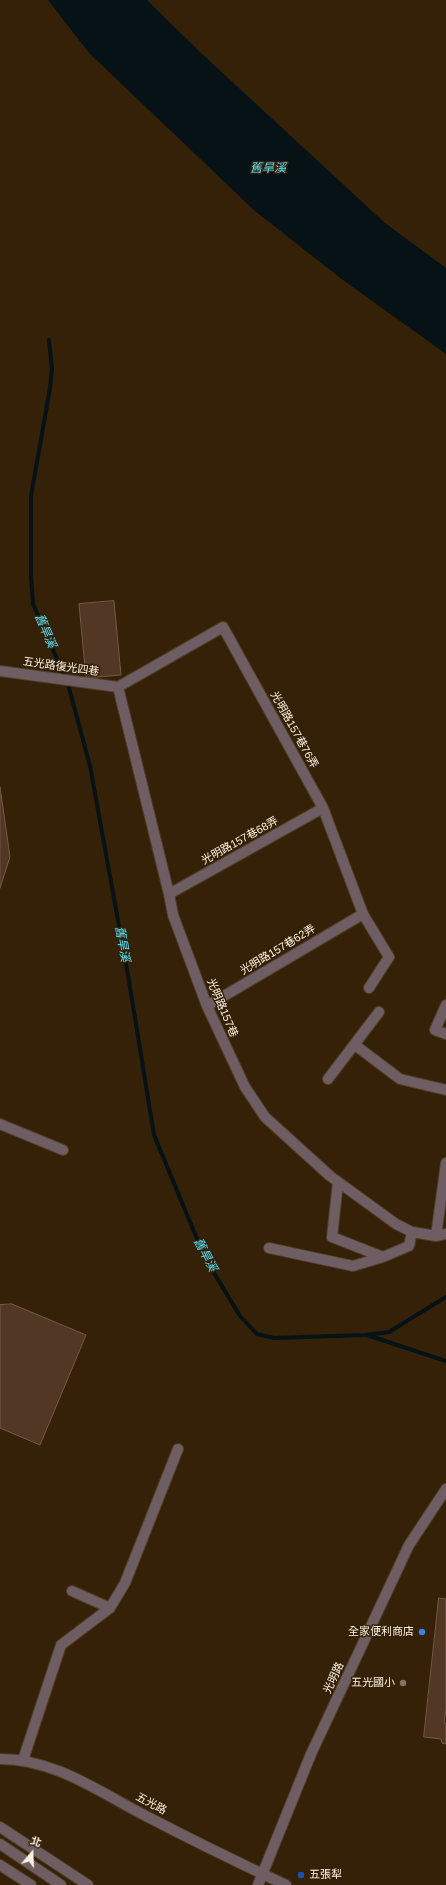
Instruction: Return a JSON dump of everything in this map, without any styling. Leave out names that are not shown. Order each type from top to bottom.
[{"type":"street","name":"光明路157巷76弄","points":[[118,687],[223,627],[323,808],[362,914],[389,957],[369,988]]},
{"type":"street","name":"五光路復光四巷","points":[[0,671],[118,687]]},
{"type":"street","name":"光明路157巷","points":[[118,687],[173,915],[207,1006],[245,1087],[265,1117],[338,1182],[396,1224],[412,1232],[441,1235]]},
{"type":"street","name":"光明路157巷68弄","points":[[169,894],[323,808]]},
{"type":"street","name":"光明路157巷62弄","points":[[207,1006],[362,914]]},
{"type":"street","points":[[446,1005],[435,1030],[446,1034]]},
{"type":"street","points":[[328,1079],[379,1012]]},
{"type":"street","points":[[355,1045],[400,1079],[446,1090]]},
{"type":"street","points":[[0,1124],[63,1150]]},
{"type":"street","points":[[441,1235],[446,1163]]},
{"type":"street","points":[[338,1182],[332,1237],[383,1257]]},
{"type":"street","points":[[269,1248],[354,1266],[383,1257],[409,1246],[412,1232]]},
{"type":"street","points":[[23,1760],[62,1646],[110,1608],[125,1583],[178,1449]]},
{"type":"street","name":"光明路","points":[[258,1885],[311,1754],[409,1545],[446,1489]]},
{"type":"street","points":[[72,1591],[110,1608]]},
{"type":"street","name":"五光路","points":[[0,1759],[23,1760],[54,1769],[97,1787],[145,1815],[286,1885]]},
{"type":"street","points":[[0,1827],[88,1885]]},
{"type":"street","points":[[0,1844],[61,1885]]},
{"type":"street","points":[[0,1865],[31,1885]]},
{"type":"water","name":"舊旱溪","points":[[48,0],[147,0],[201,53],[385,223],[446,268],[446,354],[343,280],[255,211],[89,53]]},
{"type":"building","points":[[114,601],[121,675],[86,678],[79,604]]},
{"type":"building","points":[[0,787],[10,857],[0,888]]},
{"type":"building","points":[[12,1304],[86,1335],[40,1445],[0,1428],[0,1305]]},
{"type":"building","points":[[439,1598],[446,1599],[446,1709],[444,1723],[446,1723],[446,1744],[442,1743],[441,1739],[424,1737]]},
{"type":"waterway","name":"舊旱溪","points":[[49,340],[52,369],[50,388],[31,496],[31,576],[33,604],[68,684],[90,766],[129,981],[154,1135],[205,1258],[240,1316],[257,1334],[274,1338],[365,1335],[389,1332],[446,1297]]},
{"type":"waterway","points":[[367,1335],[446,1361]]},
{"type":"place","name":"全家便利商店","points":[[422,1632]]},
{"type":"place","name":"五光國小","points":[[403,1683]]},
{"type":"place","name":"五張犁","points":[[301,1875]]}]
